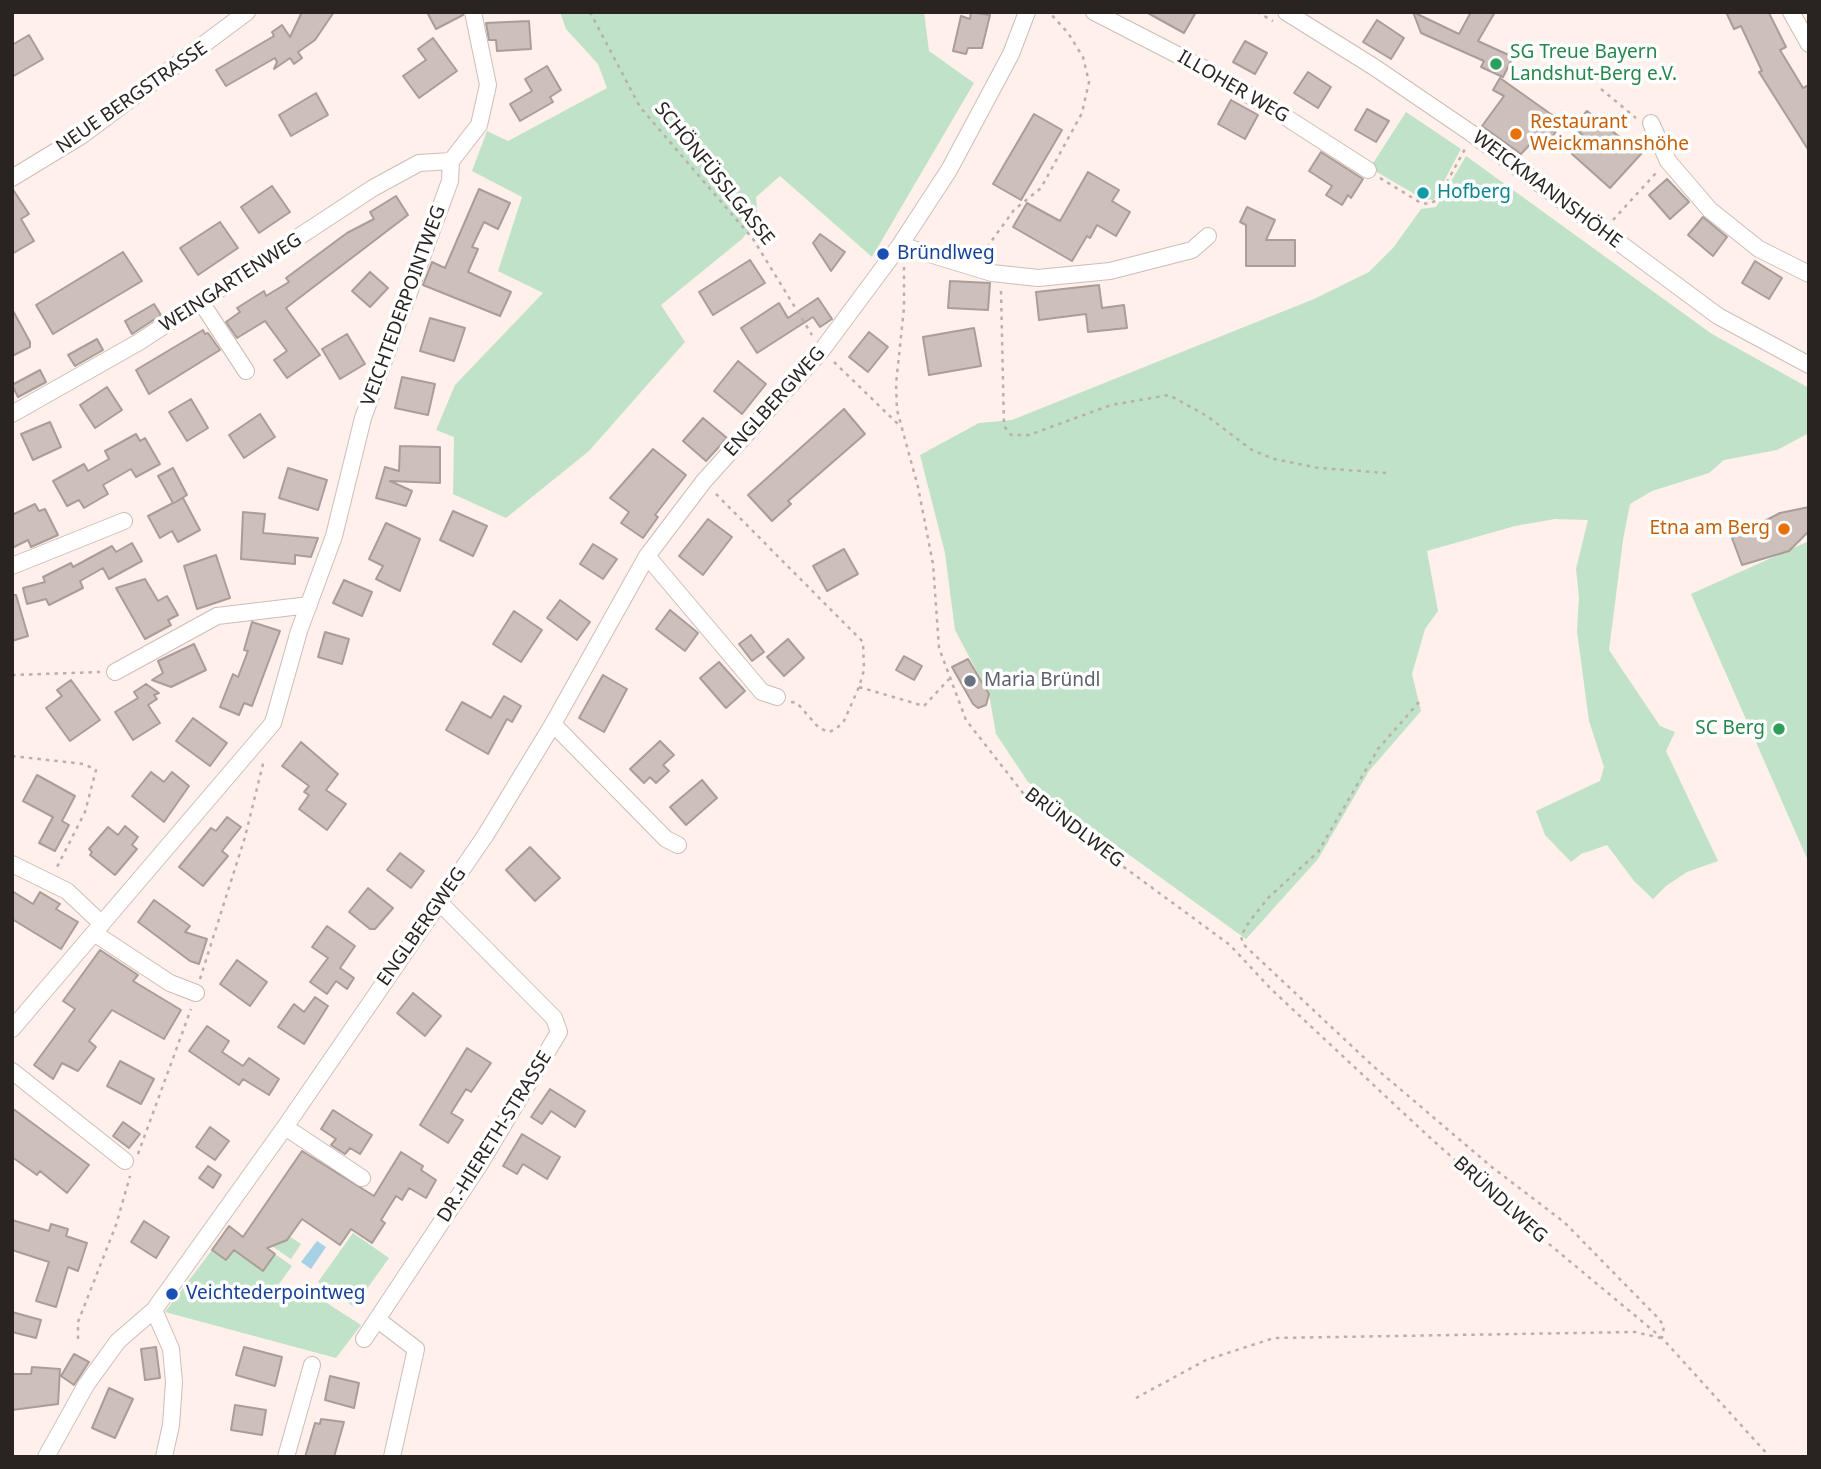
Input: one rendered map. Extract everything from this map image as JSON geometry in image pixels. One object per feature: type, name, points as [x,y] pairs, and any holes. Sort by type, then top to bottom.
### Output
[{"type":"street","name":"NEUE BERGSTRASSE","points":[[12,178],[81,136],[247,12]]},
{"type":"street","name":"VEICHTEDERPOINTWEG","points":[[12,1029],[273,723],[309,605],[334,536],[363,418],[450,181],[451,161],[479,125],[488,85],[473,12]]},
{"type":"street","points":[[1027,12],[1011,54],[948,170],[900,245],[973,269],[1038,278],[1089,276],[1192,250],[1208,236]]},
{"type":"street","name":"ILLOHER WEG","points":[[1094,12],[1201,67],[1368,170]]},
{"type":"street","name":"WEICKMANNSHÖHE","points":[[1286,12],[1374,66],[1471,133],[1718,316],[1809,365]]},
{"type":"street","points":[[1791,12],[1809,44]]},
{"type":"street","points":[[1651,123],[1668,161],[1710,210],[1759,249],[1809,274]]},
{"type":"street","name":"WEINGARTENWEG","points":[[12,414],[127,349],[373,188],[419,163],[451,161]]},
{"type":"street","name":"ENGLBERGWEG","points":[[46,1457],[86,1385],[118,1341],[154,1310],[485,836],[554,723],[647,556],[704,481],[822,350],[900,245]]},
{"type":"street","points":[[201,302],[246,371]]},
{"type":"street","points":[[12,566],[124,521]]},
{"type":"street","points":[[647,556],[762,692],[777,697]]},
{"type":"street","points":[[116,672],[217,616],[309,605]]},
{"type":"street","points":[[554,723],[666,839],[678,845]]},
{"type":"street","points":[[12,864],[50,880],[67,891],[98,928],[170,983],[196,993]]},
{"type":"street","name":"DR.-HIERETH-STRASSE","points":[[364,1339],[480,1164],[559,1032],[554,1018],[439,902]]},
{"type":"street","points":[[12,1071],[131,1162]]},
{"type":"street","points":[[285,1126],[362,1178]]},
{"type":"street","points":[[154,1310],[171,1349],[174,1382],[171,1425],[164,1457]]},
{"type":"street","points":[[378,1320],[416,1349],[392,1457]]},
{"type":"street","points":[[286,1457],[312,1366]]},
{"type":"path","name":"SCHÖNFÜSSLGASSE","points":[[590,12],[640,107],[753,239],[822,350],[901,428]]},
{"type":"path","points":[[973,269],[994,235],[1014,210],[1041,188],[1082,113],[1088,82],[1083,57],[1068,33],[1049,12]]},
{"type":"path","points":[[1601,89],[1639,120],[1651,123]]},
{"type":"path","points":[[1368,170],[1421,203],[1429,204],[1437,200],[1444,189],[1471,133]]},
{"type":"path","points":[[1602,232],[1668,161]]},
{"type":"path","name":"BRÜNDLWEG","points":[[900,245],[905,284],[895,384],[901,428],[918,487],[933,564],[939,648],[966,720],[1023,793],[1230,946],[1271,989],[1437,1144],[1549,1244],[1662,1338]]},
{"type":"path","points":[[999,274],[1004,426],[1011,435],[1029,435],[1111,405],[1169,395],[1207,416],[1252,450],[1273,459],[1319,468],[1386,473]]},
{"type":"path","points":[[704,481],[863,642],[864,670],[859,687],[844,720],[829,732],[819,728],[797,703],[777,697]]},
{"type":"path","points":[[12,676],[116,672]]},
{"type":"path","points":[[859,687],[924,706],[949,679]]},
{"type":"path","points":[[1419,702],[1378,749],[1318,852],[1268,898],[1248,922],[1241,936],[1243,944],[1373,1066],[1493,1168],[1564,1222],[1658,1318],[1664,1326],[1662,1338]]},
{"type":"path","points":[[78,1339],[78,1322],[116,1224],[131,1162],[196,993],[245,836],[273,723]]},
{"type":"path","points":[[12,756],[83,764],[96,771],[85,812],[50,880]]},
{"type":"path","points":[[1136,1398],[1206,1360],[1273,1338],[1635,1332],[1662,1338],[1770,1457]]},
{"type":"green space","points":[[560,12],[924,12],[929,51],[974,83],[872,257],[780,176],[756,197],[758,219],[742,239],[661,305],[685,342],[589,451],[506,518],[453,494],[454,437],[436,430],[455,385],[543,293],[498,271],[522,197],[472,171],[487,131],[508,141],[607,88],[598,64],[566,29]]},
{"type":"green space","points":[[1406,112],[1461,149],[1434,200],[1423,199],[1370,168]]},
{"type":"green space","points":[[1466,156],[1712,334],[1809,388],[1809,433],[1777,450],[1724,460],[1709,473],[1652,491],[1630,504],[1623,540],[1609,650],[1660,726],[1675,732],[1666,751],[1718,861],[1687,872],[1653,899],[1634,881],[1607,845],[1581,854],[1571,862],[1545,835],[1536,811],[1600,781],[1604,767],[1589,721],[1577,631],[1579,597],[1576,569],[1588,520],[1555,519],[1515,526],[1427,551],[1438,611],[1425,629],[1412,674],[1421,711],[1369,771],[1318,859],[1246,939],[1028,782],[996,734],[989,694],[955,630],[945,553],[920,455],[979,423],[1012,420],[1314,299],[1369,272],[1393,248],[1421,209],[1436,207]]},
{"type":"green space","name":"SC Berg","points":[[1809,541],[1809,863],[1691,594]]},
{"type":"green space","points":[[353,1233],[389,1258],[354,1307],[318,1282]]},
{"type":"green space","points":[[289,1236],[301,1244],[291,1259],[267,1243]]},
{"type":"green space","points":[[212,1250],[226,1260],[234,1250],[263,1271],[275,1254],[292,1266],[279,1284],[300,1299],[308,1291],[361,1325],[336,1358],[165,1312]]},
{"type":"water","points":[[317,1241],[326,1247],[311,1269],[301,1262]]},
{"type":"building","points":[[302,12],[334,12],[315,40],[298,52],[302,58],[294,64],[290,58],[274,69],[277,62],[275,58],[226,86],[216,70],[274,36],[272,32],[282,25],[290,37]]},
{"type":"building","points":[[427,12],[463,12],[463,15],[436,29]]},
{"type":"building","points":[[971,12],[990,15],[982,48],[968,48],[966,54],[953,51],[961,16],[970,19]]},
{"type":"building","points":[[1146,12],[1196,12],[1184,33]]},
{"type":"building","points":[[1413,12],[1459,34],[1471,12],[1495,12],[1478,41],[1513,57],[1503,77],[1481,67],[1484,61],[1421,33]]},
{"type":"building","points":[[1726,12],[1772,12],[1769,13],[1786,47],[1780,50],[1803,88],[1809,85],[1809,151],[1759,72],[1762,71],[1741,26],[1734,29]]},
{"type":"building","points":[[1377,20],[1404,38],[1391,59],[1363,42]]},
{"type":"building","points":[[529,21],[531,49],[497,51],[496,40],[489,40],[486,23]]},
{"type":"building","points":[[29,35],[43,59],[12,77],[12,45]]},
{"type":"building","points":[[433,38],[457,71],[419,98],[403,76],[426,60],[418,49]]},
{"type":"building","points":[[1245,41],[1267,53],[1255,74],[1233,62]]},
{"type":"building","points":[[547,66],[561,90],[550,97],[553,102],[520,121],[510,104],[532,91],[525,79]]},
{"type":"building","points":[[1308,72],[1331,87],[1318,108],[1294,93]]},
{"type":"building","points":[[1500,78],[1562,122],[1545,148],[1535,139],[1521,154],[1482,126],[1504,96],[1493,90]]},
{"type":"building","points":[[316,93],[328,115],[291,136],[279,115]]},
{"type":"building","points":[[1231,100],[1258,115],[1245,139],[1218,124]]},
{"type":"building","points":[[1367,109],[1389,121],[1376,142],[1355,130]]},
{"type":"building","points":[[1587,111],[1641,154],[1610,188],[1572,154],[1586,138],[1573,127]]},
{"type":"building","points":[[1034,114],[1062,130],[1021,200],[993,184]]},
{"type":"building","points":[[1321,152],[1363,179],[1351,198],[1348,195],[1342,205],[1326,195],[1332,186],[1309,171]]},
{"type":"building","points":[[1088,172],[1119,190],[1112,201],[1130,212],[1116,236],[1097,225],[1072,261],[1013,227],[1027,203],[1060,221]]},
{"type":"building","points":[[1667,179],[1689,202],[1670,219],[1649,195]]},
{"type":"building","points":[[272,186],[290,212],[259,233],[241,207]]},
{"type":"building","points":[[12,188],[29,214],[21,219],[34,241],[12,254]]},
{"type":"building","points":[[479,189],[510,203],[498,229],[484,222],[472,247],[478,249],[468,272],[511,292],[500,316],[423,285],[432,262],[445,268]]},
{"type":"building","points":[[396,196],[408,215],[286,308],[320,355],[287,378],[274,360],[287,351],[265,321],[237,338],[226,322],[240,312],[237,308],[264,291],[266,296],[289,282],[286,278],[347,233],[374,219],[370,212]]},
{"type":"building","points":[[1247,207],[1275,220],[1266,240],[1295,240],[1295,266],[1246,266],[1246,225],[1240,222]]},
{"type":"building","points":[[1703,217],[1727,237],[1713,256],[1688,235]]},
{"type":"building","points":[[220,222],[238,248],[198,275],[180,248]]},
{"type":"building","points":[[820,234],[845,252],[831,271],[813,243]]},
{"type":"building","points":[[123,252],[142,281],[53,334],[36,305]]},
{"type":"building","points":[[750,260],[765,283],[713,315],[699,292]]},
{"type":"building","points":[[1755,261],[1782,278],[1769,299],[1742,283]]},
{"type":"building","points":[[370,272],[388,288],[370,307],[352,291]]},
{"type":"building","points":[[950,281],[990,283],[988,310],[948,308]]},
{"type":"building","points":[[1099,285],[1102,308],[1124,305],[1127,328],[1088,332],[1086,314],[1039,320],[1036,292]]},
{"type":"building","points":[[818,298],[832,319],[820,327],[813,317],[757,353],[741,328],[779,303],[788,318]]},
{"type":"building","points":[[154,304],[161,315],[132,334],[125,321]]},
{"type":"building","points":[[12,309],[30,342],[30,347],[12,356]]},
{"type":"building","points":[[430,318],[465,328],[454,361],[420,351]]},
{"type":"building","points":[[974,328],[981,366],[929,375],[923,337]]},
{"type":"building","points":[[203,330],[220,350],[149,394],[136,370]]},
{"type":"building","points":[[869,332],[888,347],[868,372],[849,357]]},
{"type":"building","points":[[347,334],[365,364],[340,379],[322,349]]},
{"type":"building","points":[[97,339],[103,350],[75,366],[68,355]]},
{"type":"building","points":[[738,361],[766,384],[742,414],[714,391]]},
{"type":"building","points":[[40,370],[46,382],[18,397],[12,385]]},
{"type":"building","points":[[402,377],[435,384],[428,415],[395,408]]},
{"type":"building","points":[[107,387],[122,410],[95,428],[80,405]]},
{"type":"building","points":[[191,399],[208,428],[187,441],[169,412]]},
{"type":"building","points":[[844,409],[865,434],[788,501],[791,504],[772,521],[748,495]]},
{"type":"building","points":[[260,414],[275,437],[244,458],[229,435]]},
{"type":"building","points":[[703,418],[727,438],[706,461],[683,441]]},
{"type":"building","points":[[50,422],[61,447],[33,460],[21,434]]},
{"type":"building","points":[[136,434],[140,441],[145,438],[160,464],[136,477],[131,469],[103,485],[108,494],[84,508],[79,500],[67,506],[53,481],[84,464],[88,471],[109,459],[105,451]]},
{"type":"building","points":[[400,446],[440,447],[440,483],[390,481],[412,491],[406,506],[376,498],[385,467],[399,471]]},
{"type":"building","points":[[653,449],[686,475],[655,515],[658,517],[643,538],[621,523],[629,512],[610,498]]},
{"type":"building","points":[[173,468],[187,495],[174,503],[183,498],[200,530],[178,542],[172,531],[160,538],[148,516],[173,503],[158,476]]},
{"type":"building","points":[[288,468],[327,480],[318,510],[279,498]]},
{"type":"building","points":[[35,504],[39,511],[45,509],[58,535],[31,547],[28,540],[12,548],[12,515]]},
{"type":"building","points":[[1809,507],[1809,531],[1789,551],[1742,565],[1732,538],[1780,513]]},
{"type":"building","points":[[453,511],[487,526],[473,556],[440,540]]},
{"type":"building","points":[[243,512],[265,514],[263,533],[318,538],[311,557],[295,555],[295,564],[241,559]]},
{"type":"building","points":[[708,519],[732,537],[703,575],[679,556]]},
{"type":"building","points":[[386,523],[420,539],[400,591],[376,579],[383,566],[369,559]]},
{"type":"building","points":[[132,543],[142,561],[109,579],[103,568],[80,581],[83,588],[49,605],[46,599],[27,604],[23,588],[45,582],[43,577],[71,563],[73,567],[112,546],[116,552]]},
{"type":"building","points":[[593,544],[617,559],[603,579],[580,564]]},
{"type":"building","points":[[844,549],[858,574],[827,591],[813,566]]},
{"type":"building","points":[[216,555],[230,598],[197,609],[184,566]]},
{"type":"building","points":[[145,579],[158,601],[167,596],[178,615],[168,620],[171,625],[145,639],[116,588]]},
{"type":"building","points":[[344,580],[372,592],[362,616],[333,603]]},
{"type":"building","points":[[12,595],[16,595],[28,636],[12,641]]},
{"type":"building","points":[[560,600],[590,622],[577,640],[547,618]]},
{"type":"building","points":[[670,610],[698,633],[685,651],[656,629]]},
{"type":"building","points":[[514,611],[542,630],[521,662],[493,644]]},
{"type":"building","points":[[252,622],[280,631],[252,706],[244,703],[239,715],[220,707],[233,674],[238,677],[248,651],[244,650]]},
{"type":"building","points":[[325,632],[349,639],[342,664],[318,657]]},
{"type":"building","points":[[751,635],[764,652],[752,661],[739,644]]},
{"type":"building","points":[[788,639],[804,658],[784,676],[767,657]]},
{"type":"building","points":[[194,644],[206,670],[171,687],[152,680],[163,673],[158,661]]},
{"type":"building","points":[[904,656],[922,666],[914,680],[896,670]]},
{"type":"building","name":"Maria Bründl","points":[[968,659],[989,694],[986,705],[978,708],[952,667]]},
{"type":"building","points":[[719,662],[745,691],[726,708],[700,678]]},
{"type":"building","points":[[603,675],[627,689],[604,732],[579,718]]},
{"type":"building","points":[[71,680],[100,720],[70,741],[46,708],[62,696],[57,690]]},
{"type":"building","points":[[146,684],[159,693],[154,695],[157,699],[148,705],[160,723],[133,740],[115,712],[138,698],[134,692]]},
{"type":"building","points":[[504,696],[521,706],[512,722],[507,719],[488,754],[446,730],[462,702],[491,718]]},
{"type":"building","points":[[193,718],[227,743],[210,766],[176,741]]},
{"type":"building","points":[[660,741],[674,755],[663,765],[669,771],[656,783],[650,777],[644,783],[630,769]]},
{"type":"building","points":[[301,742],[338,774],[326,790],[346,804],[327,830],[299,809],[309,795],[304,792],[309,786],[282,766]]},
{"type":"building","points":[[151,772],[164,782],[172,772],[189,786],[164,822],[132,796]]},
{"type":"building","points":[[37,775],[75,796],[62,821],[69,825],[55,851],[39,843],[53,817],[23,801]]},
{"type":"building","points":[[702,780],[717,798],[686,825],[670,807]]},
{"type":"building","points":[[227,817],[241,827],[222,851],[228,856],[203,886],[179,867],[211,828],[216,831]]},
{"type":"building","points":[[125,826],[138,837],[132,845],[137,849],[115,875],[90,855],[92,852],[89,849],[108,827],[118,835]]},
{"type":"building","points":[[530,847],[560,878],[535,901],[506,870]]},
{"type":"building","points":[[400,853],[424,871],[411,888],[387,870]]},
{"type":"building","points":[[368,888],[393,908],[375,929],[370,929],[349,912]]},
{"type":"building","points":[[12,891],[33,904],[40,892],[60,904],[56,909],[78,922],[61,949],[12,919]]},
{"type":"building","points":[[154,900],[190,926],[185,932],[207,939],[199,964],[190,961],[138,922]]},
{"type":"building","points":[[327,926],[355,946],[340,968],[354,978],[347,989],[336,981],[327,994],[310,982],[328,958],[312,947]]},
{"type":"building","points":[[100,950],[138,975],[133,981],[181,1010],[164,1039],[112,1010],[89,1041],[96,1047],[78,1071],[62,1063],[53,1079],[34,1065],[75,1009],[63,1001]]},
{"type":"building","points":[[237,960],[267,982],[250,1006],[220,984]]},
{"type":"building","points":[[413,993],[441,1016],[425,1036],[397,1013]]},
{"type":"building","points":[[315,997],[328,1006],[304,1044],[278,1027],[294,1004],[304,1012]]},
{"type":"building","points":[[207,1026],[229,1041],[222,1052],[243,1066],[249,1058],[279,1079],[269,1095],[243,1079],[239,1085],[189,1051]]},
{"type":"building","points":[[467,1048],[491,1063],[471,1092],[466,1089],[451,1113],[463,1120],[448,1143],[420,1125]]},
{"type":"building","points":[[120,1061],[154,1079],[141,1104],[107,1086]]},
{"type":"building","points":[[550,1089],[585,1111],[575,1127],[551,1111],[542,1124],[531,1117]]},
{"type":"building","points":[[12,1108],[89,1165],[67,1193],[40,1171],[37,1175],[12,1157]]},
{"type":"building","points":[[333,1110],[372,1135],[360,1154],[350,1148],[345,1154],[331,1145],[336,1139],[321,1129]]},
{"type":"building","points":[[123,1122],[140,1134],[129,1148],[113,1136]]},
{"type":"building","points":[[210,1127],[229,1141],[215,1160],[196,1147]]},
{"type":"building","points":[[522,1134],[560,1157],[547,1179],[523,1164],[517,1174],[503,1166]]},
{"type":"building","points":[[302,1151],[374,1196],[401,1152],[423,1166],[421,1170],[436,1180],[426,1198],[409,1188],[402,1200],[396,1196],[381,1220],[385,1223],[372,1243],[351,1229],[340,1245],[302,1219],[287,1240],[267,1248],[275,1254],[263,1271],[234,1250],[226,1260],[212,1250],[229,1226],[243,1237]]},
{"type":"building","points":[[208,1166],[221,1175],[213,1188],[199,1178]]},
{"type":"building","points":[[12,1220],[49,1231],[51,1224],[68,1229],[66,1236],[87,1243],[78,1271],[68,1267],[56,1307],[36,1301],[49,1262],[12,1250]]},
{"type":"building","points":[[144,1221],[169,1237],[156,1258],[131,1242]]},
{"type":"building","points":[[12,1312],[41,1320],[36,1338],[12,1332]]},
{"type":"building","points":[[156,1347],[160,1378],[145,1380],[141,1349]]},
{"type":"building","points":[[244,1347],[282,1357],[275,1386],[236,1375]]},
{"type":"building","points":[[74,1354],[89,1362],[74,1385],[61,1376]]},
{"type":"building","points":[[32,1367],[60,1369],[58,1404],[12,1410],[12,1374],[31,1374]]},
{"type":"building","points":[[330,1376],[359,1383],[354,1408],[325,1400]]},
{"type":"building","points":[[109,1388],[133,1399],[115,1438],[92,1428]]},
{"type":"building","points":[[235,1405],[266,1410],[262,1435],[231,1430]]},
{"type":"building","points":[[321,1419],[344,1422],[334,1457],[305,1457],[315,1423],[320,1424]]},
{"type":"place","name":"SG Treue Bayern Landshut-Berg e.V.","points":[[1496,64]]},
{"type":"place","name":"Restaurant Weickmannshöhe","points":[[1516,134]]},
{"type":"place","name":"Hofberg","points":[[1423,193]]},
{"type":"place","name":"Bründlweg","points":[[883,254]]},
{"type":"place","name":"Etna am Berg","points":[[1784,529]]},
{"type":"place","name":"Maria Bründl","points":[[970,681]]},
{"type":"place","name":"SC Berg","points":[[1779,729]]},
{"type":"place","name":"Veichtederpointweg","points":[[172,1294]]}]
